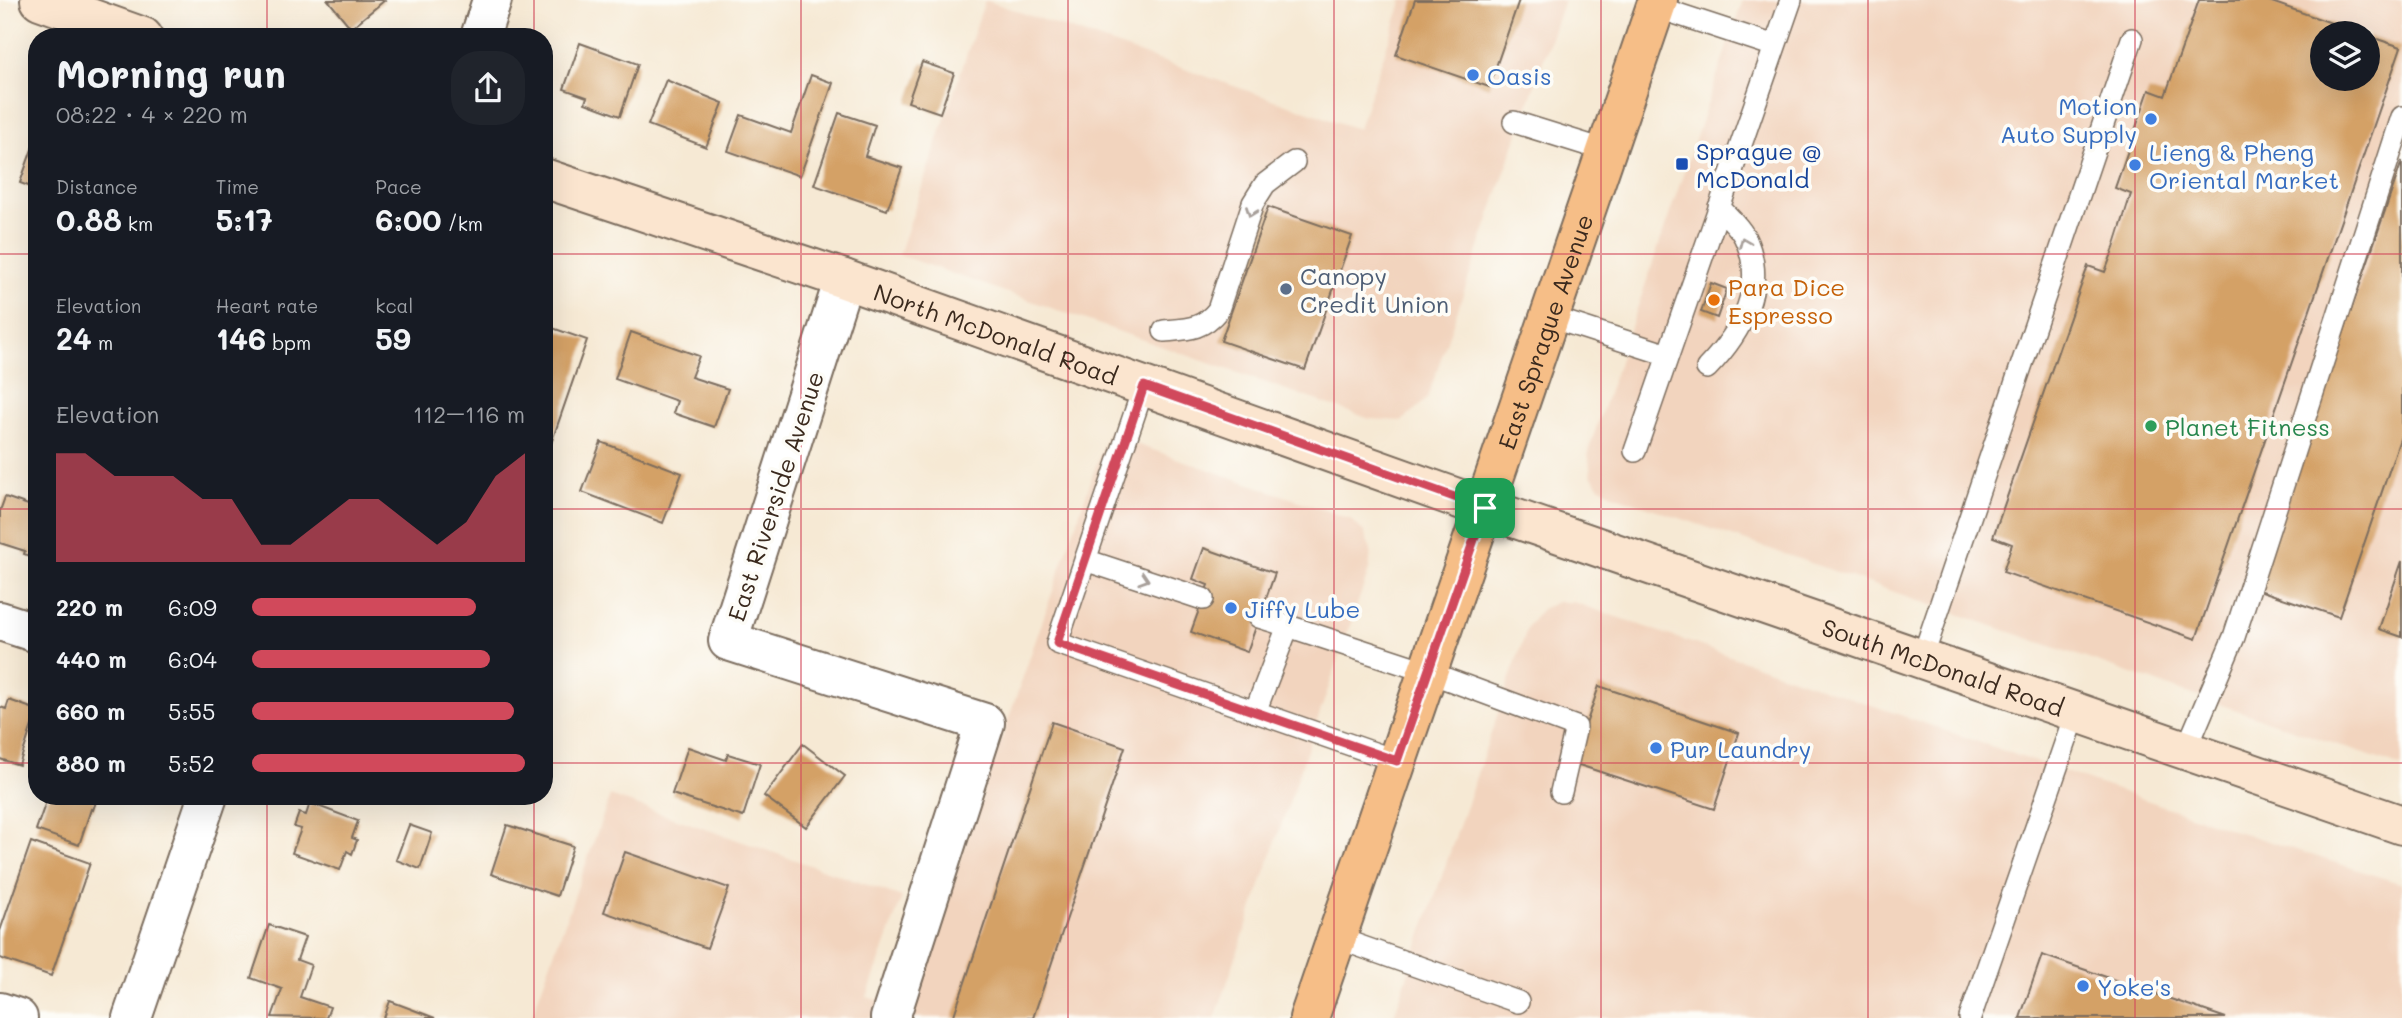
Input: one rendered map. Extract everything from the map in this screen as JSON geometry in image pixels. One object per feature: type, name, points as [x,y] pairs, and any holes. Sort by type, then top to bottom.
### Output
[{"type":"main road","name":"East Sprague Avenue","points":[[1309,1018],[1657,3]]},
{"type":"street","points":[[40,0],[118,28]]},
{"type":"street","points":[[483,28],[492,0]]},
{"type":"street","name":"North McDonald Road","points":[[553,181],[844,279],[1485,508]]},
{"type":"street","name":"East Riverside Avenue","points":[[844,279],[728,641],[985,723],[890,1018]]},
{"type":"street","name":"South McDonald Road","points":[[1485,508],[2402,825]]},
{"type":"street","points":[[0,621],[28,630]]},
{"type":"street","points":[[132,1018],[205,805]]},
{"type":"street","points":[[0,1012],[18,1018]]},
{"type":"lane","points":[[1635,451],[1791,0]]},
{"type":"lane","points":[[1657,3],[1775,46]]},
{"type":"lane","points":[[1922,659],[2132,39]]},
{"type":"lane","points":[[2186,750],[2234,637],[2402,117]]},
{"type":"lane","points":[[1514,122],[1607,151]]},
{"type":"lane","points":[[1164,331],[1197,328],[1218,310],[1253,203],[1265,184],[1294,162]]},
{"type":"lane","points":[[1707,368],[1726,348],[1743,320],[1753,290],[1754,271],[1744,237],[1719,207]]},
{"type":"lane","points":[[1549,317],[1668,355]]},
{"type":"lane","points":[[1144,386],[1057,643],[1397,761]]},
{"type":"lane","points":[[1085,560],[1203,599]]},
{"type":"lane","points":[[1259,617],[1428,672],[1576,727],[1561,792]]},
{"type":"lane","points":[[1255,712],[1288,626]]},
{"type":"lane","points":[[1970,1018],[2076,712]]},
{"type":"lane","points":[[1336,938],[1518,1002]]},
{"type":"shaded area","points":[[985,0],[1358,129],[1403,0],[1564,0],[1427,399],[1402,421],[1370,419],[899,255]]},
{"type":"shaded area","points":[[1743,0],[2402,0],[2402,767],[1613,495],[1599,486],[1591,475],[1588,452]]},
{"type":"shaded area","points":[[1107,434],[1350,519],[1364,532],[1371,550],[1369,570],[1215,1018],[531,1018],[610,796],[902,897],[867,997],[908,1010]]},
{"type":"shaded area","points":[[1557,602],[1573,602],[2227,828],[2402,884],[2402,1018],[1393,1018],[1528,626],[1542,609]]},
{"type":"building","points":[[328,0],[385,0],[351,28]]},
{"type":"building","points":[[1415,0],[1519,0],[1489,87],[1396,55]]},
{"type":"building","points":[[2199,0],[2266,0],[2326,21],[2310,21],[2310,91],[2380,91],[2380,40],[2401,47],[2196,639],[2003,572],[2012,544],[1993,537],[2088,266],[2105,272],[2114,248],[2131,194],[2115,188],[2149,90],[2165,96]]},
{"type":"building","points":[[580,43],[638,64],[620,116],[585,103],[587,97],[564,89]]},
{"type":"building","points":[[922,62],[954,73],[940,113],[908,102]]},
{"type":"building","points":[[811,75],[833,83],[800,176],[728,151],[741,115],[791,133]]},
{"type":"building","points":[[666,80],[723,103],[706,147],[648,125]]},
{"type":"building","points":[[839,113],[875,125],[865,156],[902,168],[887,210],[814,185]]},
{"type":"building","points":[[28,160],[28,186],[20,183]]},
{"type":"building","points":[[2402,161],[2402,433],[2339,617],[2256,589]]},
{"type":"building","name":"Canopy Credit Union","points":[[1268,207],[1352,236],[1305,370],[1221,341]]},
{"type":"building","name":"Para Dice Espresso","points":[[1711,283],[1727,289],[1717,318],[1701,312]]},
{"type":"building","points":[[553,328],[587,340],[553,438]]},
{"type":"building","points":[[631,332],[699,356],[691,377],[728,389],[714,427],[673,413],[677,401],[615,379]]},
{"type":"building","points":[[601,442],[682,473],[663,523],[582,492]]},
{"type":"building","points":[[5,497],[28,505],[28,556],[24,554],[25,551],[0,543],[0,511]]},
{"type":"building","name":"Jiffy Lube","points":[[1204,548],[1275,573],[1247,652],[1191,632],[1208,585],[1193,579]]},
{"type":"building","points":[[2402,561],[2402,637],[2379,629]]},
{"type":"building","name":"Pur Laundry","points":[[1599,686],[1739,733],[1714,809],[1573,763]]},
{"type":"building","points":[[9,700],[28,707],[28,738],[19,765],[0,759],[0,707],[6,709]]},
{"type":"building","points":[[1052,722],[1125,747],[1033,1018],[953,1018]]},
{"type":"building","points":[[803,744],[845,776],[806,827],[764,796]]},
{"type":"building","points":[[688,747],[726,760],[728,754],[760,764],[743,817],[672,794]]},
{"type":"building","points":[[45,805],[95,805],[79,845],[36,830]]},
{"type":"building","points":[[309,805],[315,805],[358,821],[352,838],[357,840],[352,854],[347,851],[340,870],[292,853],[301,829],[294,827],[299,813],[306,815]]},
{"type":"building","points":[[409,825],[432,833],[420,869],[396,860]]},
{"type":"building","points":[[507,825],[573,846],[557,896],[491,874]]},
{"type":"building","points":[[31,842],[90,863],[51,976],[0,958],[0,931]]},
{"type":"building","points":[[625,852],[729,888],[707,948],[604,912]]},
{"type":"building","points":[[269,925],[305,937],[297,960],[311,965],[300,997],[330,1007],[326,1018],[272,1017],[282,989],[251,978]]},
{"type":"building","name":"Yoke's","points":[[2042,955],[2226,1018],[2020,1018]]},
{"type":"building","points":[[390,1001],[435,1018],[384,1018]]},
{"type":"place","name":"Oasis","points":[[1473,75]]},
{"type":"place","name":"Motion Auto Supply","points":[[2151,119]]},
{"type":"place","name":"Sprague @ McDonald","points":[[1682,164]]},
{"type":"place","name":"Lieng & Pheng Oriental Market","points":[[2135,165]]},
{"type":"place","name":"Canopy Credit Union","points":[[1286,289]]},
{"type":"place","name":"Para Dice Espresso","points":[[1714,300]]},
{"type":"place","name":"Planet Fitness","points":[[2151,426]]},
{"type":"place","name":"Jiffy Lube","points":[[1231,608]]},
{"type":"place","name":"Pur Laundry","points":[[1656,748]]},
{"type":"place","name":"Yoke's","points":[[2083,986]]},
{"type":"route","points":[[1144,386],[1485,508],[1397,761],[1057,643],[1144,386]]}]
